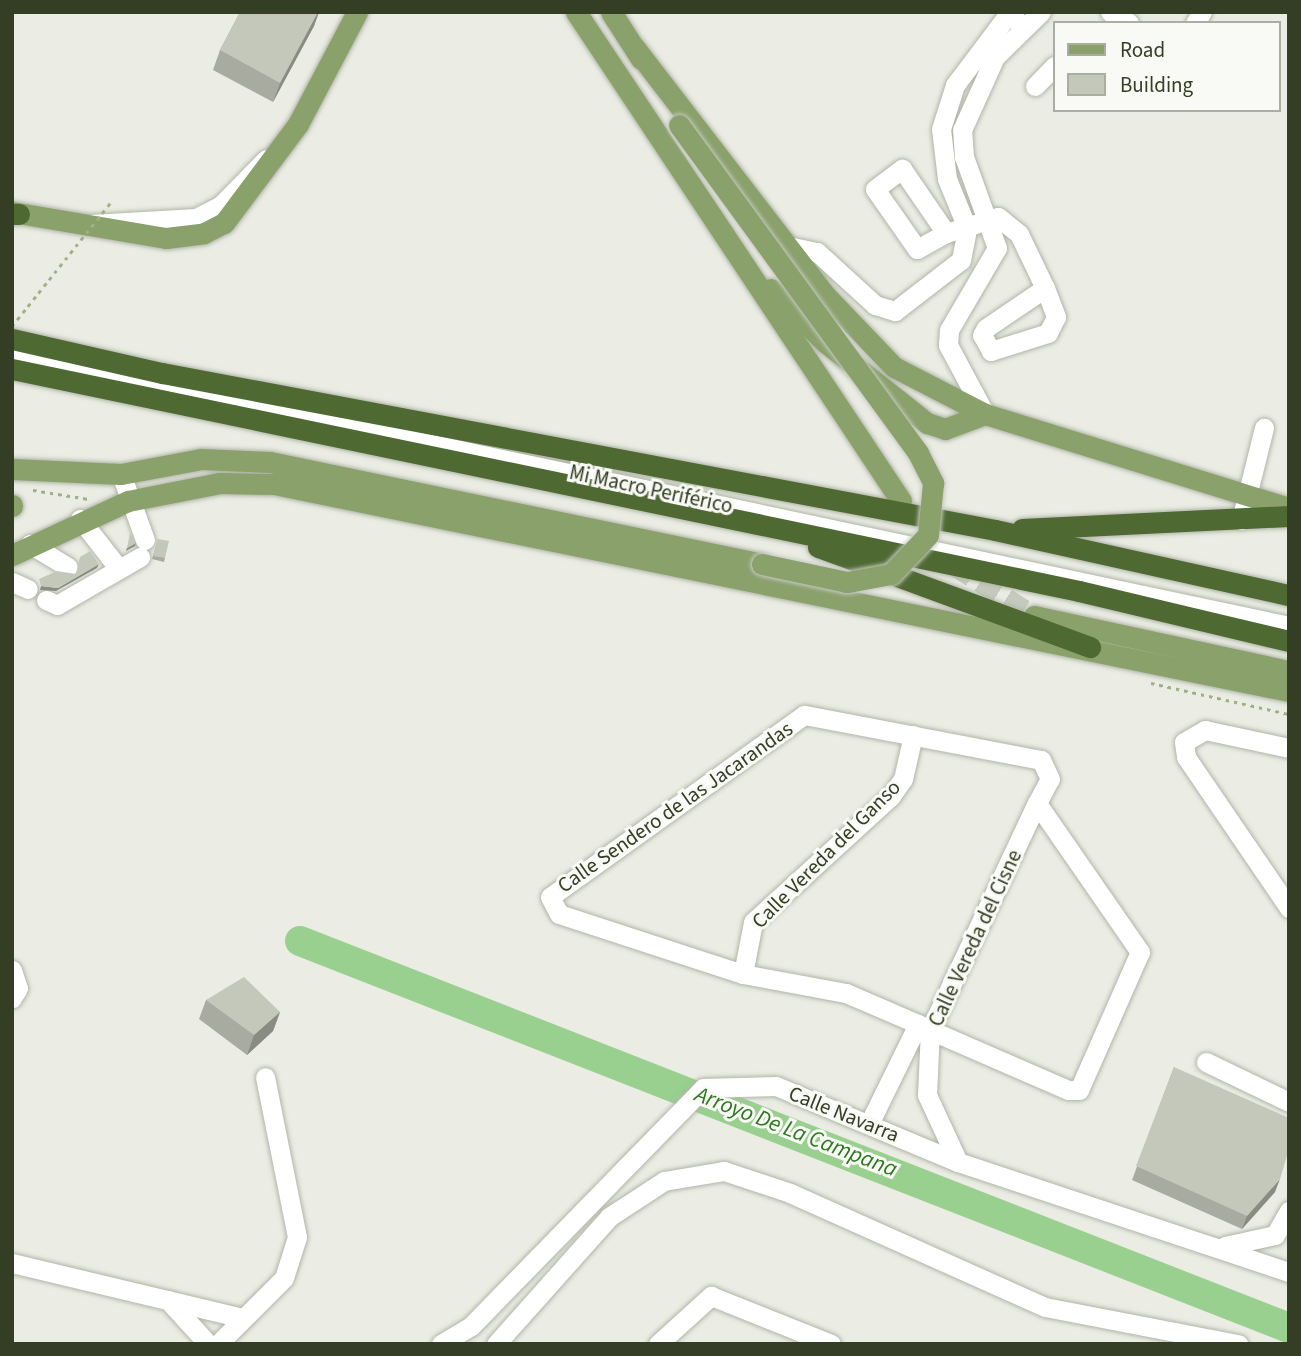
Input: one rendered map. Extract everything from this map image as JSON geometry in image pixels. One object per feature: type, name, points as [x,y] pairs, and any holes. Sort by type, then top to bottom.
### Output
[{"type":"highway","points":[[12,339],[162,373],[995,530],[1289,595]]},
{"type":"highway","points":[[12,369],[747,521],[1289,641]]},
{"type":"highway","points":[[995,530],[1289,516]]},
{"type":"highway","points":[[747,521],[1090,647]]},
{"type":"main road","points":[[15,213],[166,238],[204,233],[241,208],[282,148],[356,12]]},
{"type":"main road","points":[[576,12],[901,501]]},
{"type":"main road","points":[[12,469],[121,474],[201,459],[270,462],[847,582],[891,574],[928,535],[933,483],[918,453],[679,125],[611,12]]},
{"type":"main road","points":[[634,47],[788,246],[877,353],[931,390],[985,414],[1133,464],[1289,508]]},
{"type":"main road","points":[[740,258],[825,342],[927,423],[945,429],[985,414]]},
{"type":"main road","points":[[21,549],[80,519],[128,501],[220,483],[274,484],[485,523],[852,606],[1090,647],[1289,691]]},
{"type":"main road","points":[[1034,616],[1289,671]]},
{"type":"street","points":[[788,246],[817,252],[875,305],[903,310],[961,260],[967,228],[947,179],[941,129],[955,85],[1016,19],[1041,12]]},
{"type":"street","points":[[985,414],[955,362],[949,330],[995,262],[989,218],[964,157],[962,130],[995,57],[1016,19]]},
{"type":"street","points":[[1035,86],[1052,68]]},
{"type":"street","points":[[946,233],[967,228],[989,218],[1006,218],[1030,256],[1045,288]]},
{"type":"street","points":[[995,262],[1030,256]]},
{"type":"street","name":"Mi Macro Periférico","points":[[12,348],[1289,613]]},
{"type":"street","name":"Mi Macro Periférico","points":[[12,355],[1289,626]]},
{"type":"street","points":[[1241,520],[1264,428]]},
{"type":"street","points":[[46,600],[57,604],[90,582],[119,569],[143,548],[121,474]]},
{"type":"street","points":[[80,519],[119,569]]},
{"type":"street","points":[[21,549],[68,567]]},
{"type":"street","name":"Calle Sendero de las Jacarandas","points":[[1037,803],[1140,952],[1088,1082],[1068,1090],[846,993],[743,974],[559,914],[550,897],[804,716],[1041,760]]},
{"type":"street","points":[[1289,748],[1205,730],[1184,742],[1186,757],[1289,908]]},
{"type":"street","name":"Calle Vereda del Ganso","points":[[743,974],[752,922],[891,796],[903,779],[913,735]]},
{"type":"street","name":"Calle Vereda del Cisne","points":[[869,1124],[924,1027],[1050,779],[1041,760]]},
{"type":"street","points":[[12,970],[18,988],[12,998]]},
{"type":"street","name":"Calle Vereda del Cisne","points":[[924,1027],[927,1095],[958,1162]]},
{"type":"street","points":[[1206,1062],[1289,1102]]},
{"type":"street","points":[[218,1344],[284,1278],[298,1237],[265,1077]]},
{"type":"street","name":"Calle Navarra","points":[[441,1344],[471,1326],[697,1094],[776,1086],[958,1162],[1216,1245],[1289,1272]]},
{"type":"street","points":[[640,1151],[634,1166],[640,1182],[664,1181],[724,1171],[790,1193],[1045,1307],[1238,1344]]},
{"type":"street","points":[[496,1344],[609,1217],[664,1181]]},
{"type":"street","points":[[1216,1245],[1250,1245],[1275,1235],[1289,1211]]},
{"type":"street","points":[[12,1263],[243,1318]]},
{"type":"street","points":[[659,1344],[711,1296],[831,1344]]},
{"type":"street","points":[[168,1300],[208,1344]]},
{"type":"path","points":[[12,326],[111,202]]},
{"type":"path","points":[[30,489],[128,501]]},
{"type":"path","points":[[1140,681],[1289,714]]},
{"type":"building","points":[[240,12],[318,12],[280,83],[220,50]]},
{"type":"building","points":[[130,533],[136,543],[127,548]]},
{"type":"building","points":[[158,539],[169,541],[165,558],[153,556]]},
{"type":"building","points":[[90,551],[99,564],[58,588],[41,586],[39,579],[57,571],[76,574],[80,557]]},
{"type":"building","points":[[244,977],[280,1012],[254,1035],[206,1000]]},
{"type":"building","points":[[1174,1067],[1289,1118],[1289,1149],[1280,1179],[1247,1216],[1136,1166]]},
{"type":"waterway","name":"Arroyo De La Campana","points":[[300,941],[1289,1328]]},
{"type":"tunnel","points":[[954,565],[1034,616]]}]
